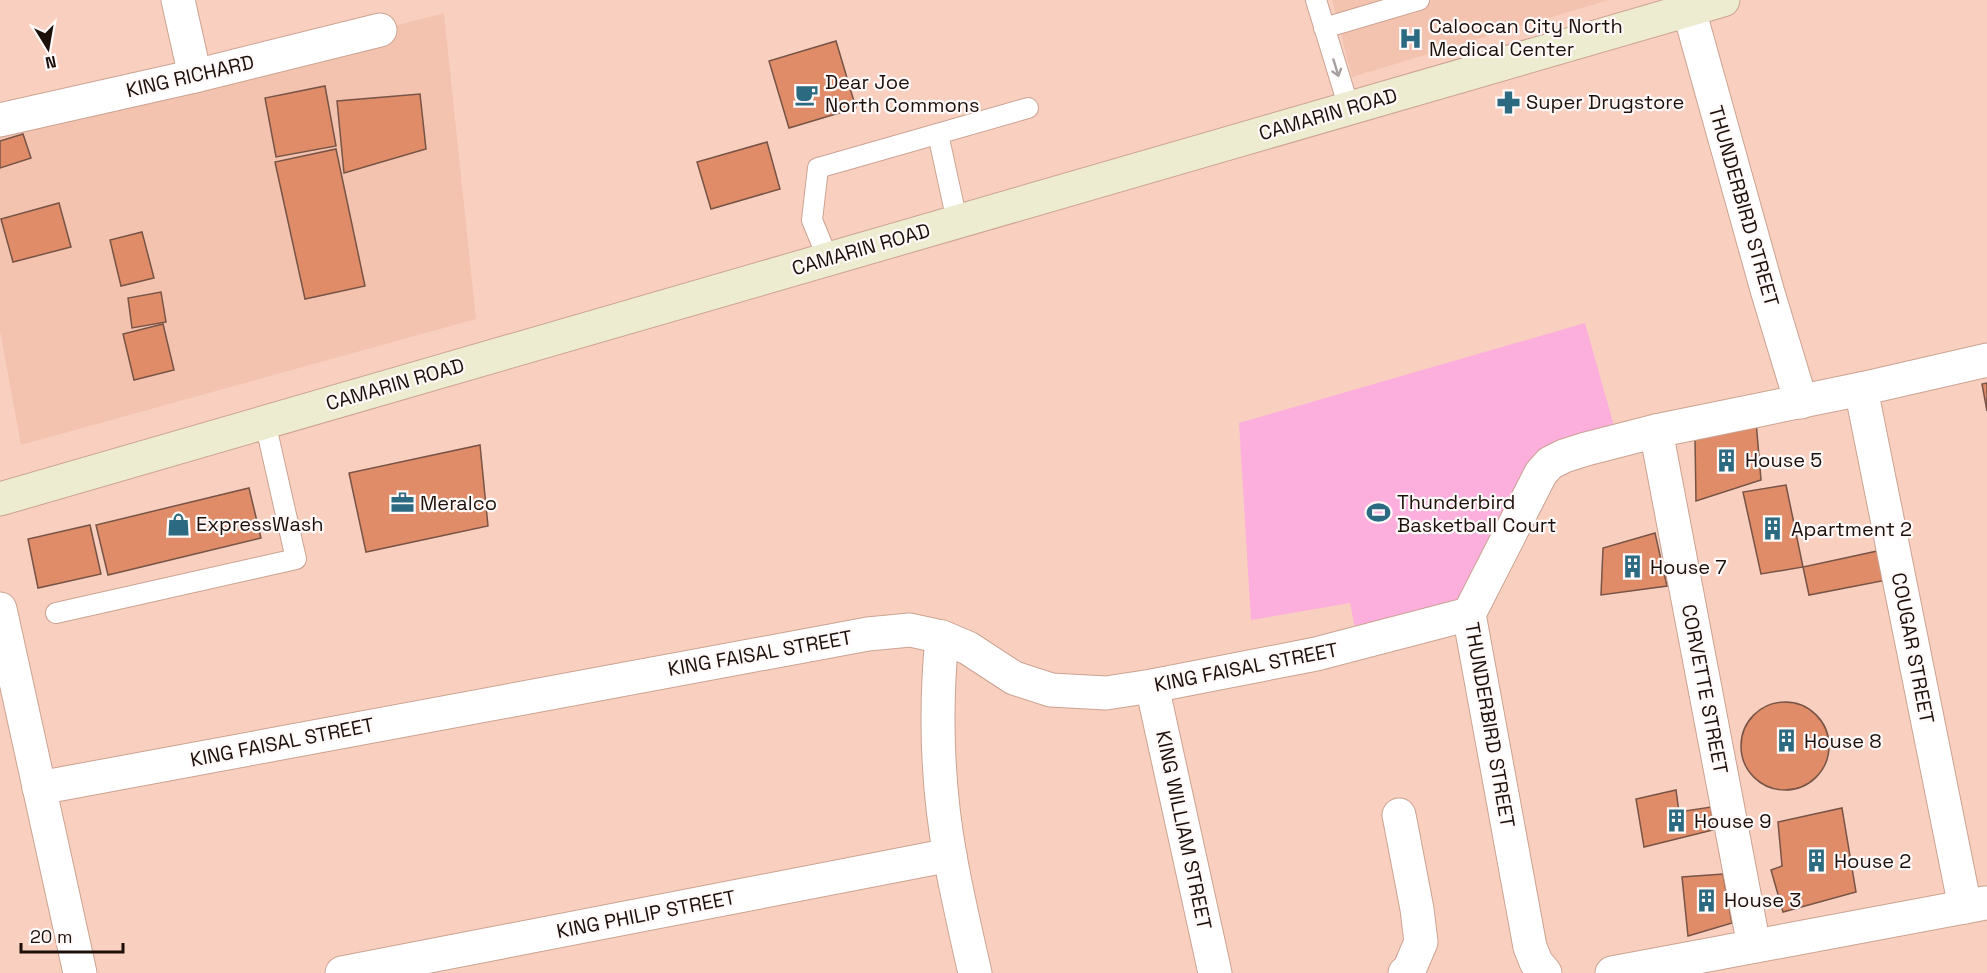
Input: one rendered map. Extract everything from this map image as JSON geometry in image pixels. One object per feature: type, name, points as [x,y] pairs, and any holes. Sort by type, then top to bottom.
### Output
[{"type":"main road","name":"CAMARIN ROAD","points":[[0,499],[1349,108],[1688,5],[1723,0]]},
{"type":"street","points":[[178,0],[195,76]]},
{"type":"street","name":"THUNDERBIRD STREET","points":[[1688,5],[1768,293],[1801,402]]},
{"type":"street","name":"KING RICHARD","points":[[0,120],[195,76],[380,30]]},
{"type":"street","name":"THUNDERBIRD STREET","points":[[1545,973],[1536,962],[1530,947],[1468,614],[1534,484],[1550,463],[1586,449],[1656,431],[1801,402],[1987,360]]},
{"type":"street","name":"COUGAR STREET","points":[[1861,389],[1976,904]]},
{"type":"street","name":"CORVETTE STREET","points":[[1656,431],[1754,946]]},
{"type":"street","points":[[0,609],[80,973]]},
{"type":"street","name":"KING FAISAL STREET","points":[[39,788],[868,634],[910,630],[942,637],[968,648],[1014,678],[1051,690],[1106,693],[1316,654],[1468,614]]},
{"type":"street","points":[[942,637],[938,673],[937,728],[941,785],[950,855],[975,973]]},
{"type":"street","name":"KING WILLIAM STREET","points":[[1152,686],[1215,973]]},
{"type":"street","points":[[1399,815],[1418,909],[1420,942],[1409,970],[1404,973]]},
{"type":"street","name":"KING PHILIP STREET","points":[[342,973],[950,855]]},
{"type":"street","points":[[1612,973],[1976,904]]},
{"type":"lane","points":[[1316,0],[1349,108]]},
{"type":"lane","points":[[1324,28],[1419,0]]},
{"type":"lane","points":[[828,259],[812,220],[818,168],[1028,108]]},
{"type":"lane","points":[[938,134],[957,221]]},
{"type":"lane","points":[[56,613],[296,559],[265,422]]},
{"type":"shaded area","name":"Caloocan City North Medical Center","points":[[1332,0],[1609,0],[1352,77]]},
{"type":"shaded area","points":[[444,13],[476,319],[21,445],[0,331],[0,128]]},
{"type":"shaded area","points":[[1585,323],[1616,433],[1542,453],[1463,606],[1356,633],[1350,603],[1251,620],[1239,423]]},
{"type":"building","points":[[836,41],[856,108],[789,128],[769,61]]},
{"type":"building","points":[[325,86],[336,146],[276,157],[265,98]]},
{"type":"building","points":[[420,94],[426,149],[344,173],[337,101]]},
{"type":"building","points":[[23,134],[31,158],[0,168],[0,141]]},
{"type":"building","points":[[767,142],[780,189],[711,209],[697,162]]},
{"type":"building","points":[[336,149],[365,286],[305,299],[275,162]]},
{"type":"building","points":[[59,203],[71,247],[13,262],[1,219]]},
{"type":"building","points":[[142,232],[154,278],[121,286],[110,240]]},
{"type":"building","points":[[161,292],[166,322],[132,328],[128,298]]},
{"type":"building","points":[[163,324],[174,370],[134,380],[123,334]]},
{"type":"building","points":[[1987,383],[1987,411],[1982,384]]},
{"type":"building","name":"House 5","points":[[1756,421],[1761,480],[1696,501],[1695,439]]},
{"type":"building","points":[[480,445],[488,526],[366,552],[349,473]]},
{"type":"building","name":"Apartment 2","points":[[1786,485],[1803,567],[1761,574],[1743,492]]},
{"type":"building","points":[[249,488],[261,538],[108,575],[96,525]]},
{"type":"building","points":[[90,525],[101,574],[38,588],[28,539]]},
{"type":"building","name":"House 7","points":[[1655,533],[1667,586],[1601,595],[1603,548]]},
{"type":"building","points":[[1882,550],[1887,580],[1809,595],[1803,567]]},
{"type":"building","name":"House 8","points":[[1785,702],[1802,706],[1816,715],[1825,729],[1829,746],[1825,763],[1816,777],[1802,786],[1785,790],[1768,786],[1754,777],[1745,763],[1741,746],[1745,729],[1754,715],[1768,706]]},
{"type":"building","name":"House 9","points":[[1676,790],[1679,812],[1711,807],[1713,830],[1644,847],[1636,799]]},
{"type":"building","name":"House 2","points":[[1842,808],[1856,892],[1783,912],[1771,870],[1782,866],[1778,822]]},
{"type":"building","name":"House 3","points":[[1723,874],[1732,923],[1688,936],[1682,877]]},
{"type":"place","name":"Caloocan City North Medical Center","points":[[1411,38]]},
{"type":"place","name":"Dear Joe North Commons","points":[[807,94]]},
{"type":"place","name":"Super Drugstore","points":[[1508,102]]},
{"type":"place","name":"House 5","points":[[1727,460]]},
{"type":"place","name":"Meralco","points":[[402,503]]},
{"type":"place","name":"Thunderbird Basketball Court","points":[[1379,513]]},
{"type":"place","name":"ExpressWash","points":[[178,524]]},
{"type":"place","name":"Apartment 2","points":[[1773,529]]},
{"type":"place","name":"House 7","points":[[1632,567]]},
{"type":"place","name":"House 8","points":[[1786,741]]},
{"type":"place","name":"House 9","points":[[1676,821]]},
{"type":"place","name":"House 2","points":[[1816,861]]},
{"type":"place","name":"House 3","points":[[1706,900]]}]
